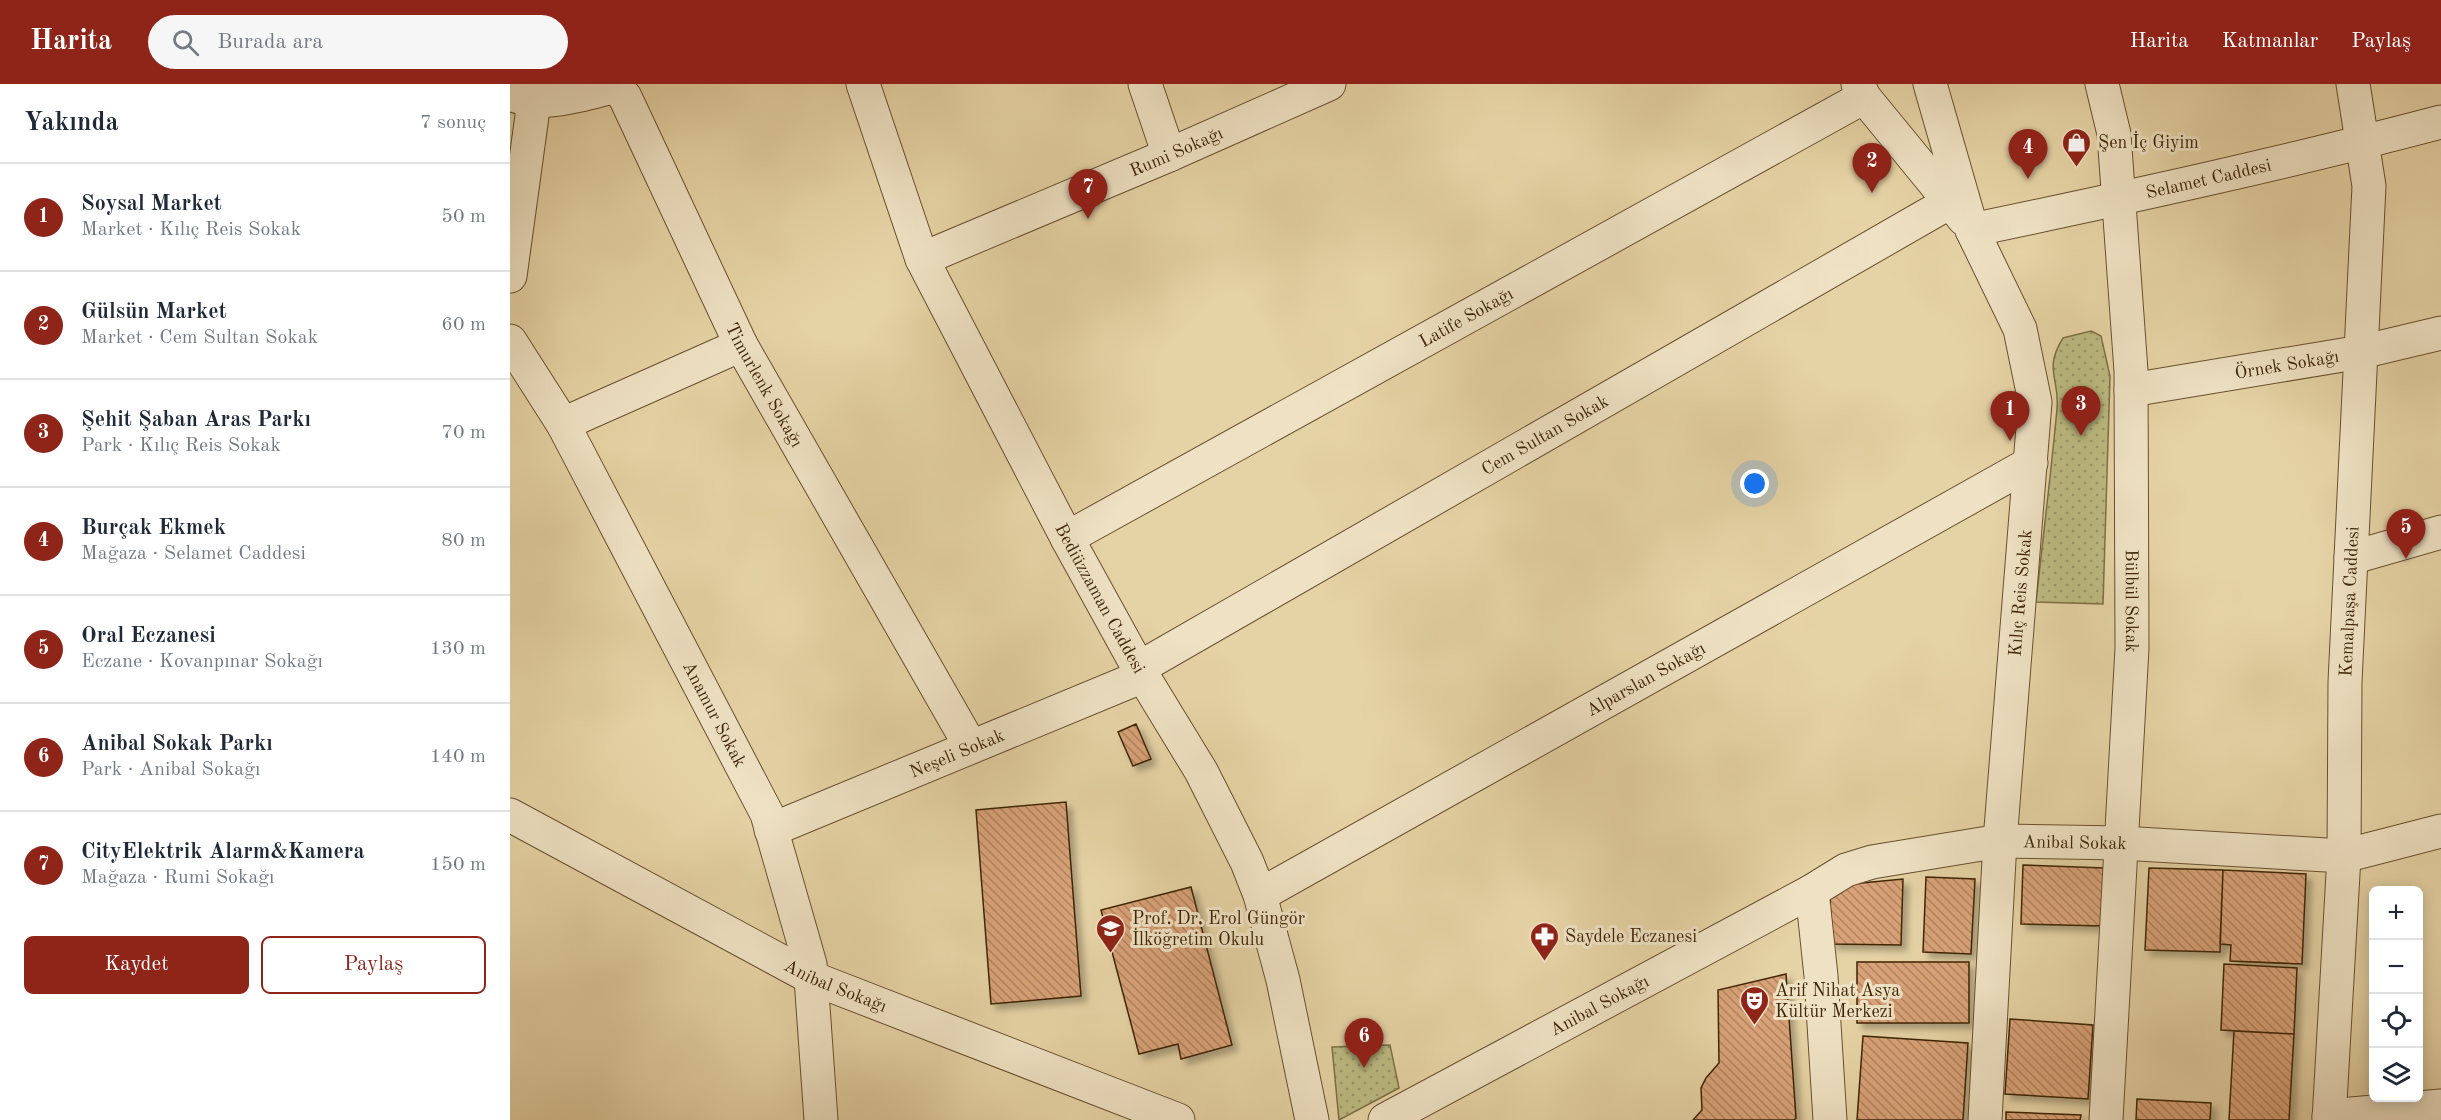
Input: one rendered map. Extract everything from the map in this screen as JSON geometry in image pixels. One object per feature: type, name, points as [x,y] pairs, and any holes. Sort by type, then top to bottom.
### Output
[{"type":"street","name":"Bediüzzaman Caddesi","points":[[863,84],[922,259],[1141,672],[1225,815],[1260,895],[1287,999],[1312,1120]]},
{"type":"street","points":[[1145,84],[1169,155]]},
{"type":"street","name":"Rumi Sokağı","points":[[922,259],[1169,155],[1329,84]]},
{"type":"street","name":"Kılıç Reis Sokak","points":[[1930,84],[1972,230],[2020,329],[2035,402],[2000,841],[1985,1120]]},
{"type":"street","name":"Bülbül Sokak","points":[[2102,84],[2114,134],[2130,390],[2132,648],[2106,1120]]},
{"type":"street","name":"Kemalpaşa Caddesi","points":[[2329,1118],[2344,856],[2345,682],[2369,186],[2353,84]]},
{"type":"street","name":"Timurlenk Sokağı","points":[[521,98],[558,100],[612,87],[619,90],[630,108],[741,345],[971,747]]},
{"type":"street","points":[[1861,90],[1972,230]]},
{"type":"street","name":"Latife Sokağı","points":[[1068,538],[1861,90]]},
{"type":"street","points":[[510,276],[532,116],[521,98]]},
{"type":"street","name":"Selamet Caddesi","points":[[1972,230],[2119,199],[2441,122]]},
{"type":"street","name":"Cem Sultan Sokak","points":[[1141,672],[1950,202]]},
{"type":"street","name":"Örnek Sokağı","points":[[2130,390],[2361,352],[2441,333]]},
{"type":"street","name":"Anamur Sokak","points":[[510,341],[563,424],[767,814],[810,964],[821,1120]]},
{"type":"street","points":[[563,424],[741,345]]},
{"type":"street","name":"Alparslan Sokağı","points":[[1260,895],[2031,463]]},
{"type":"street","points":[[2351,558],[2441,532]]},
{"type":"street","name":"Neşeli Sokak","points":[[771,830],[971,747],[1141,672]]},
{"type":"street","name":"Anibal Sokağı","points":[[510,815],[812,978],[1178,1120]]},
{"type":"street","name":"Anibal Sokak","points":[[1812,891],[1846,870],[1872,862],[2000,841],[2121,843],[2344,856],[2441,831]]},
{"type":"street","points":[[1812,891],[1821,976],[1830,1120]]},
{"type":"street","name":"Anibal Sokağı","points":[[1385,1120],[1812,891]]},
{"type":"street","points":[[2329,1118],[2441,1106]]},
{"type":"shaded area","points":[[2091,331],[2101,336],[2110,376],[2103,604],[2036,602],[2057,409],[2054,358],[2063,338]]},
{"type":"shaded area","points":[[1390,1045],[1399,1088],[1339,1120],[1332,1047]]},
{"type":"building","points":[[1136,724],[1151,759],[1133,766],[1118,732]]},
{"type":"building","points":[[1066,802],[1081,996],[991,1004],[976,810]]},
{"type":"building","points":[[2023,865],[2104,868],[2102,926],[2021,924]]},
{"type":"building","points":[[2149,868],[2223,870],[2220,952],[2145,950]]},
{"type":"building","points":[[2223,870],[2306,874],[2302,964],[2230,961],[2231,945],[2220,944]]},
{"type":"building","points":[[1926,877],[1975,879],[1971,954],[1923,952]]},
{"type":"building","points":[[1903,879],[1901,945],[1831,944],[1830,886]]},
{"type":"building","points":[[1191,887],[1232,1045],[1181,1059],[1178,1044],[1139,1054],[1101,910]]},
{"type":"building","points":[[1857,962],[1969,962],[1969,1023],[1857,1023]]},
{"type":"building","points":[[2224,964],[2297,968],[2294,1034],[2221,1030]]},
{"type":"building","name":"Arif Nihat Asya Kültür Merkezi","points":[[1786,974],[1796,1118],[1794,1120],[1693,1120],[1702,1110],[1701,1088],[1719,1063],[1718,990]]},
{"type":"building","points":[[2010,1019],[2093,1025],[2088,1099],[2005,1094]]},
{"type":"building","points":[[2234,1031],[2294,1034],[2289,1120],[2229,1120]]},
{"type":"building","points":[[1863,1036],[1968,1043],[1963,1120],[1857,1120]]},
{"type":"building","points":[[2137,1099],[2211,1103],[2210,1120],[2136,1120]]},
{"type":"building","points":[[2006,1112],[2081,1115],[2080,1120],[2006,1120]]},
{"type":"place","name":"Şen İç Giyim","points":[[2077,168]]},
{"type":"place","name":"Burçak Ekmek","points":[[2028,179]]},
{"type":"place","name":"Gülsün Market","points":[[1872,193]]},
{"type":"place","name":"CityElektrik Alarm&Kamera","points":[[1088,219]]},
{"type":"place","name":"Şehit Şaban Aras Parkı","points":[[2081,436]]},
{"type":"place","name":"Soysal Market","points":[[2010,441]]},
{"type":"place","name":"Oral Eczanesi","points":[[2406,559]]},
{"type":"place","name":"Prof. Dr. Erol Güngör İlköğretim Okulu","points":[[1111,954]]},
{"type":"place","name":"Saydele Eczanesi","points":[[1544,962]]},
{"type":"place","name":"Arif Nihat Asya Kültür Merkezi","points":[[1754,1026]]},
{"type":"place","name":"Anibal Sokak Parkı","points":[[1364,1068]]}]
